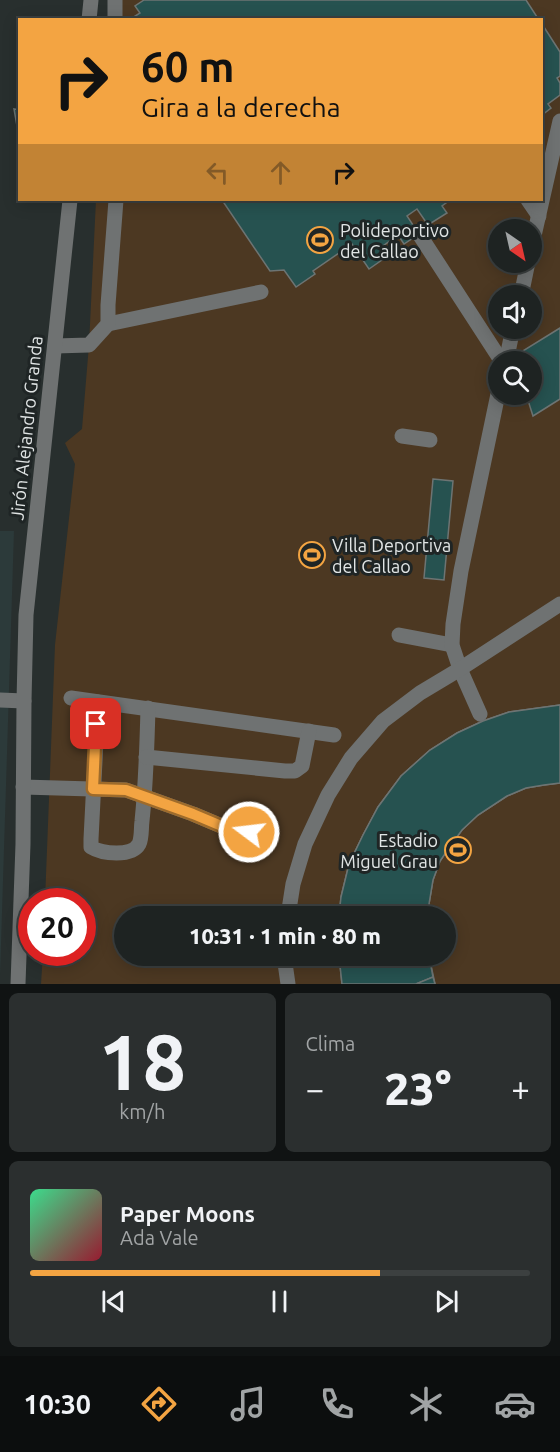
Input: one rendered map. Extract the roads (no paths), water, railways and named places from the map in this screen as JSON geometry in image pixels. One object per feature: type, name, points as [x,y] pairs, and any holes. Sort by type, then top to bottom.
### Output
[{"type":"street","points":[[89,18],[92,0]]},
{"type":"street","points":[[115,18],[116,0]]},
{"type":"street","points":[[543,194],[560,121]]},
{"type":"street","name":"Jirón Alejandro Granda","points":[[18,984],[26,615],[70,201]]},
{"type":"street","points":[[108,324],[116,201]]},
{"type":"street","points":[[529,201],[538,216]]},
{"type":"street","points":[[537,219],[541,201]]},
{"type":"street","points":[[419,234],[497,351]]},
{"type":"street","points":[[55,346],[89,345],[108,324],[261,292]]},
{"type":"street","points":[[480,714],[452,645],[453,624],[461,572],[496,405]]},
{"type":"street","points":[[402,436],[430,440]]},
{"type":"street","points":[[290,906],[293,884],[305,844],[328,795],[351,758],[383,721],[420,693],[560,604]]},
{"type":"street","points":[[399,635],[452,645]]},
{"type":"street","points":[[71,698],[334,735]]},
{"type":"street","points":[[0,700],[24,701]]},
{"type":"street","points":[[98,702],[91,839],[91,847],[96,850],[126,853],[138,846],[140,841],[145,797],[148,708]]},
{"type":"street","points":[[146,757],[295,771],[302,766],[309,730]]},
{"type":"street","points":[[23,787],[126,790],[231,830],[266,835]]},
{"type":"street","points":[[285,966],[288,984]]},
{"type":"place","name":"Polideportivo del Callao","points":[[320,240]]},
{"type":"place","name":"Villa Deportiva del Callao","points":[[312,555]]},
{"type":"place","name":"Estadio Miguel Grau","points":[[458,850]]}]
